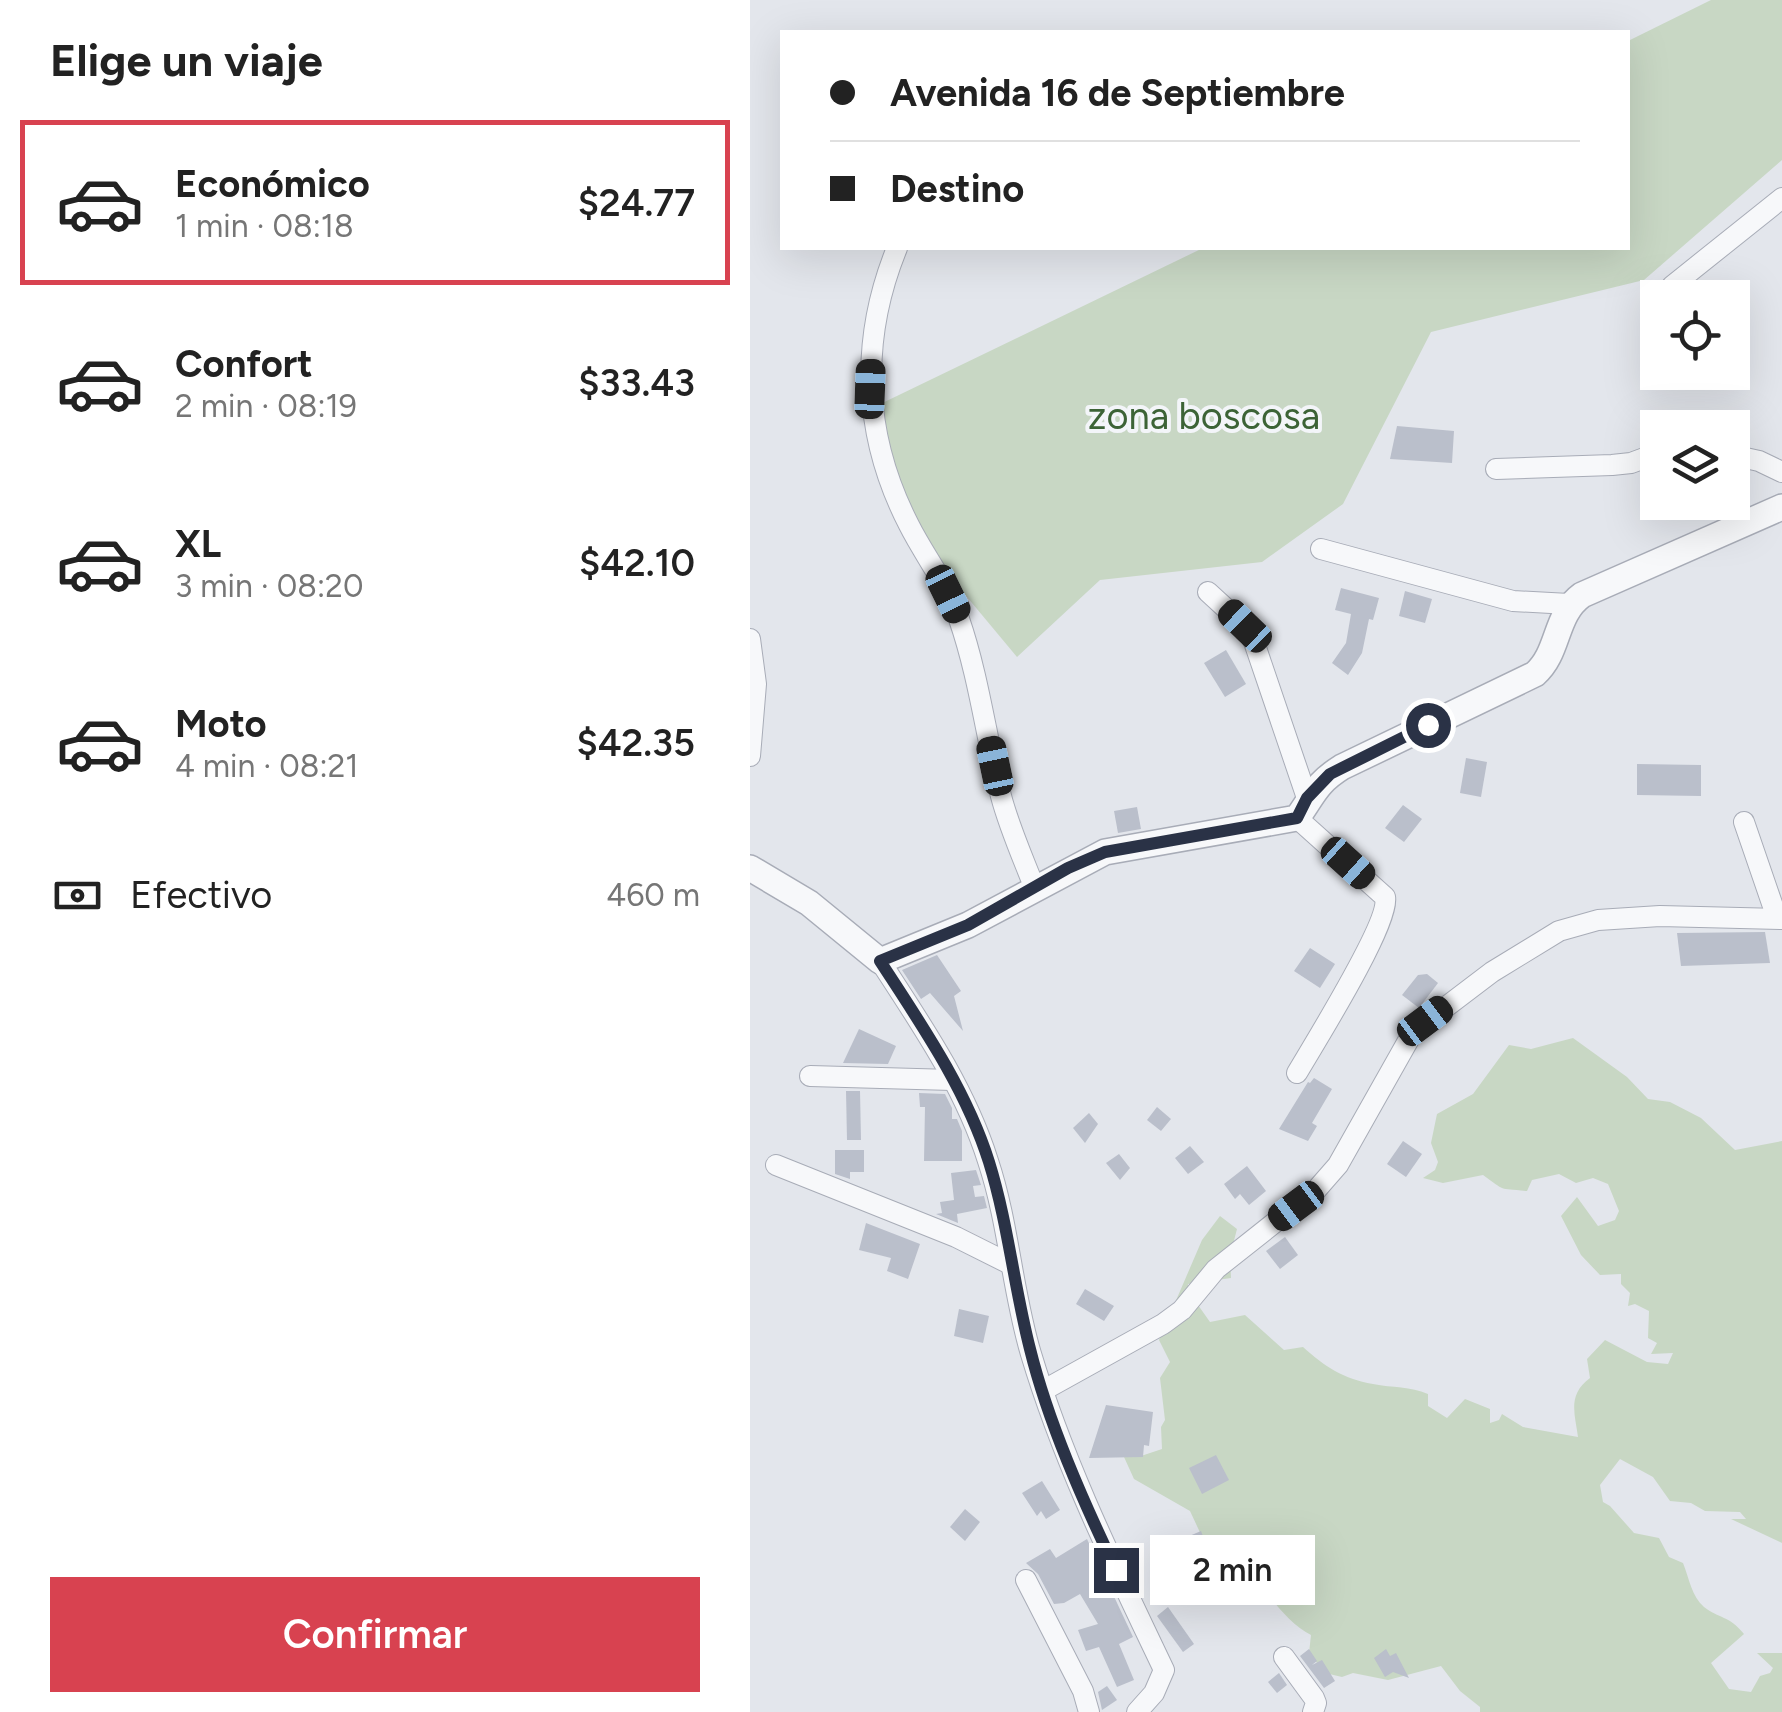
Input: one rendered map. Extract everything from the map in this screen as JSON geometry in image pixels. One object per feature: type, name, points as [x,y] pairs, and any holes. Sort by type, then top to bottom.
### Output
[{"type":"street","points":[[1680,280],[1782,198]]},
{"type":"street","points":[[896,250],[884,278],[872,343],[870,389],[874,428],[895,498],[958,613],[975,668],[1002,798],[1034,889]]},
{"type":"street","points":[[1750,459],[1782,472]]},
{"type":"street","points":[[1496,469],[1612,465],[1640,460]]},
{"type":"street","points":[[880,961],[968,925],[1105,852],[1302,808],[1342,767],[1535,674],[1548,664],[1569,604],[1582,595],[1782,507]]},
{"type":"street","points":[[1322,549],[1512,601],[1569,604]]},
{"type":"street","points":[[1208,592],[1245,626],[1254,642],[1302,808],[1385,896],[1386,912],[1297,1073]]},
{"type":"street","points":[[750,639],[756,684],[750,756]]},
{"type":"street","points":[[1044,1390],[1164,1324],[1182,1310],[1230,1256],[1317,1189],[1338,1165],[1413,1032],[1492,972],[1558,932],[1598,920],[1780,918],[1744,822]]},
{"type":"street","points":[[750,868],[809,903],[880,961],[934,1044],[952,1080],[988,1161],[1031,1354],[1084,1502],[1164,1670],[1154,1693],[1137,1712]]},
{"type":"street","points":[[810,1076],[952,1080]]},
{"type":"street","points":[[776,1165],[956,1237],[1010,1264]]},
{"type":"street","points":[[1026,1580],[1083,1691],[1089,1712]]},
{"type":"street","points":[[1284,1657],[1314,1698],[1313,1712]]},
{"type":"green space","name":"zona boscosa","points":[[1711,0],[1782,0],[1782,160],[1644,280],[1431,332],[1343,504],[1262,562],[1100,580],[1017,657],[912,531],[872,408],[1199,250],[1630,250],[1630,40]]},
{"type":"green space","points":[[1573,1038],[1627,1077],[1648,1099],[1670,1102],[1701,1118],[1735,1150],[1782,1141],[1782,1543],[1731,1519],[1746,1519],[1740,1512],[1705,1511],[1691,1503],[1670,1501],[1653,1477],[1620,1459],[1600,1485],[1603,1502],[1634,1533],[1659,1538],[1669,1557],[1683,1563],[1700,1603],[1734,1623],[1744,1634],[1711,1663],[1729,1689],[1751,1692],[1760,1676],[1773,1668],[1757,1653],[1782,1653],[1782,1712],[1480,1712],[1480,1707],[1460,1691],[1441,1666],[1388,1680],[1353,1673],[1342,1677],[1325,1673],[1309,1653],[1311,1635],[1278,1607],[1234,1546],[1215,1546],[1204,1541],[1190,1511],[1134,1479],[1124,1457],[1162,1449],[1161,1427],[1165,1420],[1160,1378],[1170,1362],[1159,1340],[1202,1240],[1220,1216],[1237,1229],[1230,1256],[1231,1278],[1188,1284],[1188,1301],[1198,1305],[1210,1322],[1245,1315],[1284,1350],[1303,1347],[1326,1366],[1352,1379],[1428,1394],[1428,1406],[1447,1418],[1465,1399],[1490,1409],[1490,1423],[1502,1414],[1523,1427],[1578,1437],[1575,1398],[1590,1378],[1587,1359],[1605,1340],[1647,1362],[1668,1364],[1673,1353],[1651,1354],[1657,1343],[1648,1338],[1649,1311],[1635,1304],[1628,1306],[1630,1293],[1621,1284],[1621,1274],[1600,1275],[1581,1255],[1561,1216],[1577,1197],[1598,1226],[1615,1220],[1619,1211],[1608,1184],[1593,1178],[1576,1183],[1559,1174],[1532,1180],[1527,1191],[1503,1188],[1483,1175],[1443,1183],[1423,1178],[1435,1170],[1438,1162],[1431,1143],[1437,1114],[1473,1094],[1509,1045],[1531,1049]]},
{"type":"building","points":[[1397,426],[1454,431],[1452,463],[1390,459]]},
{"type":"building","points":[[1341,588],[1379,598],[1373,620],[1369,619],[1362,653],[1348,675],[1332,663],[1346,643],[1351,614],[1335,610]]},
{"type":"building","points":[[1405,591],[1432,599],[1425,623],[1399,616]]},
{"type":"building","points":[[1226,650],[1246,684],[1225,697],[1204,663]]},
{"type":"building","points":[[1466,758],[1487,762],[1481,797],[1460,793]]},
{"type":"building","points":[[1637,764],[1701,765],[1701,796],[1637,795]]},
{"type":"building","points":[[1403,805],[1422,819],[1404,842],[1385,828]]},
{"type":"building","points":[[1137,807],[1141,829],[1118,833],[1114,811]]},
{"type":"building","points":[[1765,932],[1770,963],[1681,966],[1677,933]]},
{"type":"building","points":[[1310,948],[1335,964],[1320,988],[1294,971]]},
{"type":"building","points":[[937,955],[961,991],[954,996],[963,1031],[930,993],[921,999],[902,970]]},
{"type":"building","points":[[1427,974],[1438,983],[1419,1008],[1402,995],[1418,975]]},
{"type":"building","points":[[859,1029],[896,1046],[888,1064],[843,1063]]},
{"type":"building","points":[[1314,1078],[1332,1089],[1312,1123],[1317,1126],[1308,1141],[1279,1129]]},
{"type":"building","points":[[846,1091],[860,1091],[861,1140],[847,1140]]},
{"type":"building","points":[[919,1093],[945,1094],[952,1119],[957,1119],[962,1131],[962,1161],[924,1161],[925,1107],[920,1107]]},
{"type":"building","points":[[1157,1107],[1171,1119],[1161,1131],[1147,1120]]},
{"type":"building","points":[[1089,1113],[1098,1124],[1085,1143],[1073,1128]]},
{"type":"building","points":[[1403,1141],[1422,1154],[1406,1177],[1387,1164]]},
{"type":"building","points":[[1190,1146],[1204,1162],[1188,1174],[1175,1158]]},
{"type":"building","points":[[835,1150],[864,1150],[864,1172],[850,1172],[850,1179],[835,1174]]},
{"type":"building","points":[[1119,1154],[1130,1168],[1120,1180],[1106,1163]]},
{"type":"building","points":[[1247,1166],[1266,1191],[1249,1205],[1240,1194],[1235,1199],[1224,1184]]},
{"type":"building","points":[[976,1170],[981,1185],[973,1186],[975,1197],[984,1196],[987,1208],[957,1214],[958,1223],[936,1214],[942,1213],[940,1202],[954,1200],[951,1173]]},
{"type":"building","points":[[866,1223],[920,1244],[908,1279],[887,1271],[891,1258],[859,1250]]},
{"type":"building","points":[[1285,1237],[1298,1255],[1280,1269],[1266,1251]]},
{"type":"building","points":[[1085,1289],[1114,1306],[1104,1321],[1076,1304]]},
{"type":"building","points":[[959,1309],[989,1316],[983,1343],[954,1336]]},
{"type":"building","points":[[1106,1405],[1153,1412],[1149,1446],[1144,1445],[1143,1457],[1089,1458]]},
{"type":"building","points":[[1216,1455],[1229,1480],[1202,1494],[1189,1468]]},
{"type":"building","points":[[1042,1481],[1060,1510],[1046,1519],[1041,1511],[1037,1516],[1022,1493]]},
{"type":"building","points":[[965,1509],[980,1522],[965,1541],[950,1527]]},
{"type":"building","points":[[1201,1531],[1207,1547],[1194,1553],[1187,1537]]},
{"type":"building","points":[[1087,1539],[1133,1637],[1119,1644],[1134,1680],[1117,1687],[1099,1647],[1086,1651],[1078,1630],[1098,1624],[1080,1594],[1054,1604],[1038,1574],[1026,1563],[1050,1549],[1056,1558]]},
{"type":"building","points":[[1168,1607],[1194,1644],[1183,1652],[1157,1616]]},
{"type":"building","points":[[1309,1649],[1317,1661],[1312,1665],[1322,1660],[1335,1681],[1324,1688],[1300,1656]]},
{"type":"building","points":[[1386,1649],[1390,1656],[1396,1653],[1409,1678],[1393,1672],[1385,1677],[1374,1658]]},
{"type":"building","points":[[1279,1673],[1287,1685],[1277,1693],[1268,1682]]},
{"type":"building","points":[[1107,1686],[1117,1700],[1102,1710],[1098,1692]]},
{"type":"route","points":[[1116,1570],[1084,1502],[1031,1354],[1002,1211],[974,1122],[934,1044],[880,961],[1008,906],[1068,868],[1105,852],[1297,818],[1307,798],[1330,774],[1428,725]]}]
